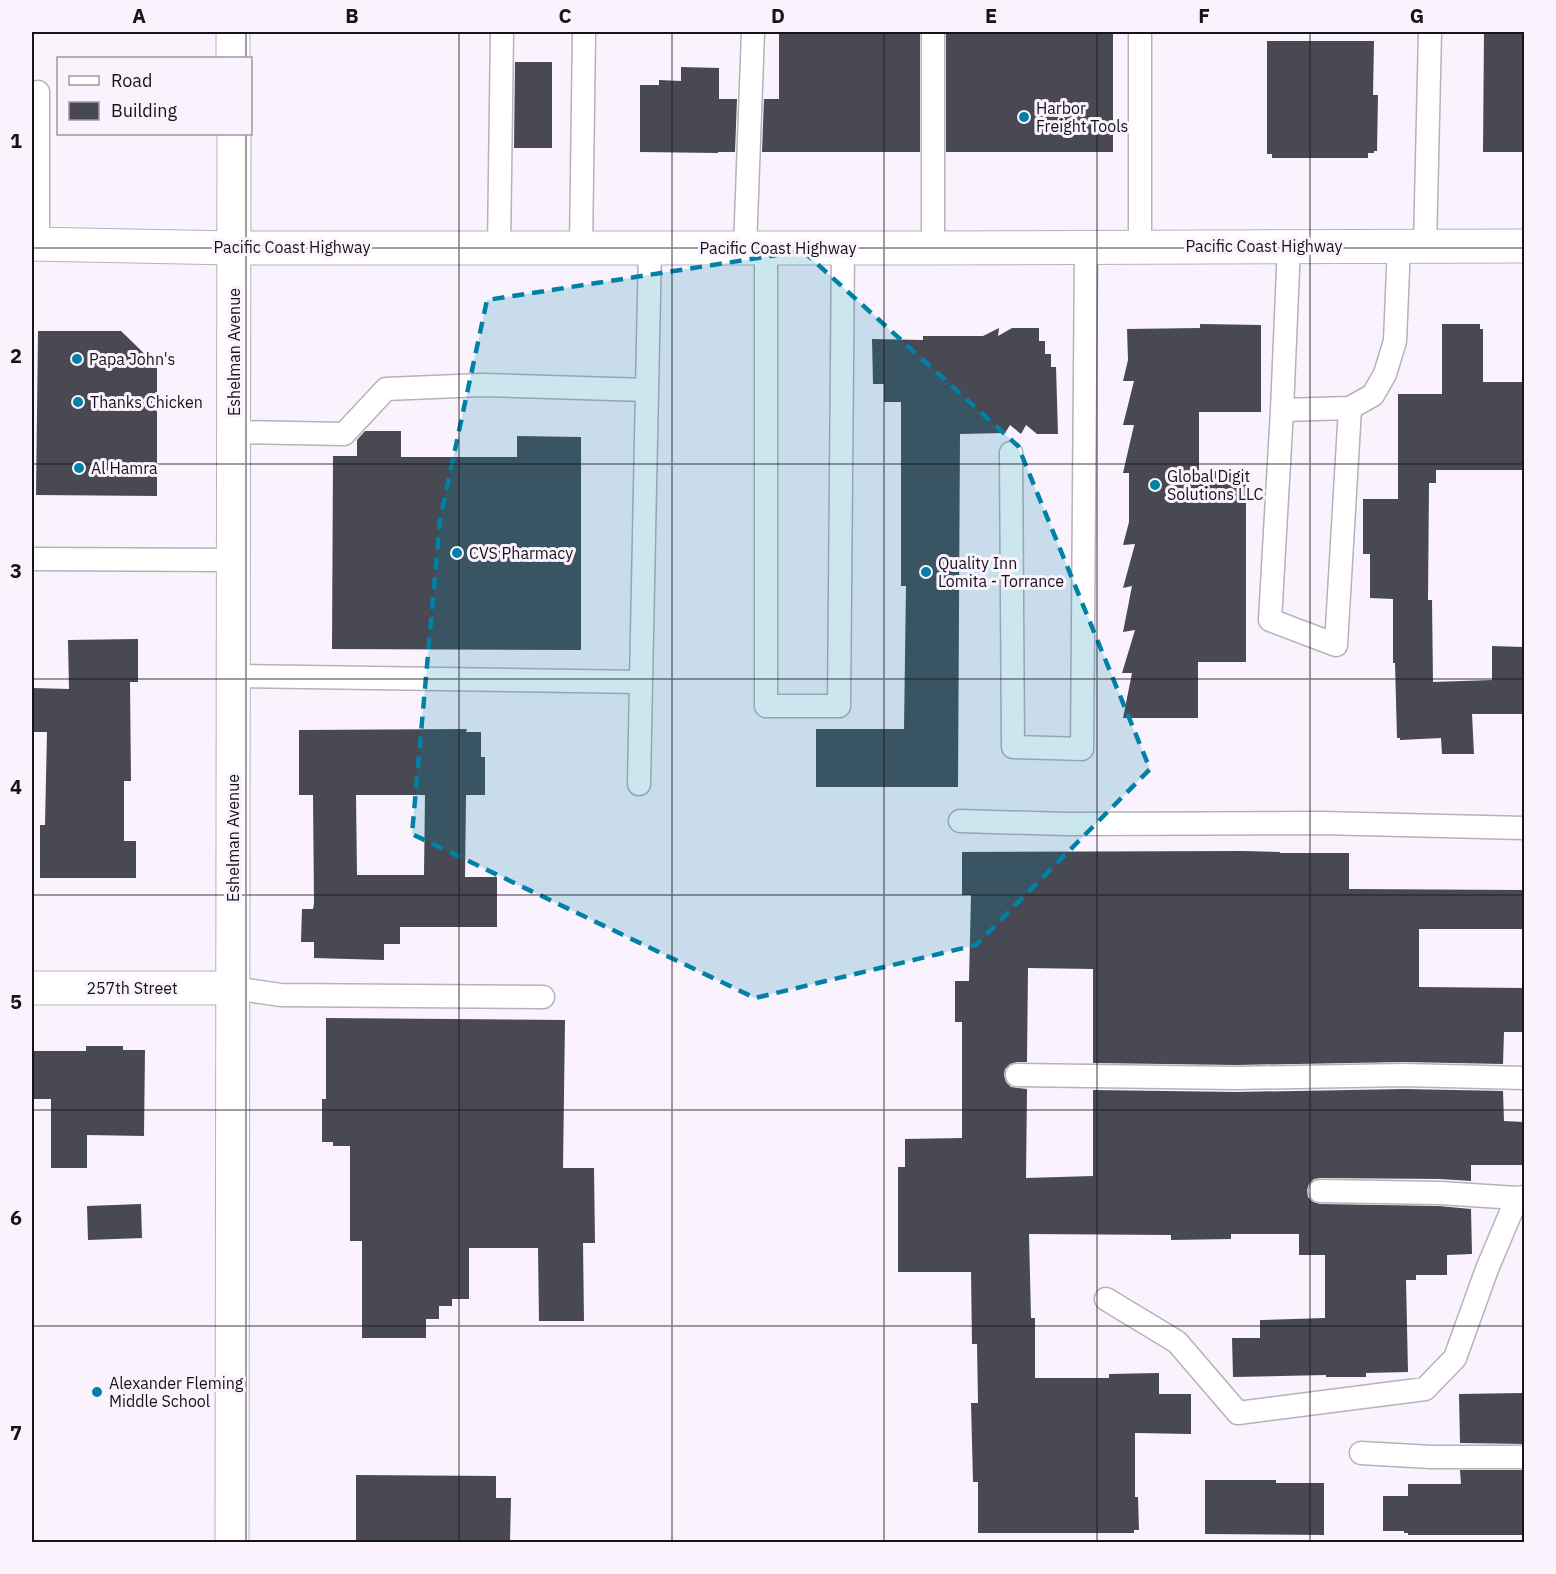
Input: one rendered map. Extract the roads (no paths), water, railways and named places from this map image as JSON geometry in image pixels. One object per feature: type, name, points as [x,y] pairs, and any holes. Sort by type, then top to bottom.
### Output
[{"type":"main road","points":[[233,32],[234,57]]},
{"type":"main road","name":"Eshelman Avenue","points":[[232,1542],[234,135]]},
{"type":"main road","name":"Pacific Coast Highway","points":[[35,244],[234,248],[1524,246]]},
{"type":"main road","name":"257th Street","points":[[32,988],[233,988]]},
{"type":"lane","points":[[499,247],[502,32]]},
{"type":"lane","points":[[581,248],[584,32]]},
{"type":"lane","points":[[753,32],[766,706],[839,706],[843,248]]},
{"type":"lane","points":[[933,32],[933,248]]},
{"type":"lane","points":[[1140,32],[1140,247]]},
{"type":"lane","points":[[1282,410],[1350,408],[1373,395],[1385,374],[1395,341],[1412,246],[1430,32]]},
{"type":"lane","points":[[35,244],[43,92]]},
{"type":"lane","points":[[1289,246],[1270,620],[1336,645],[1350,408]]},
{"type":"lane","points":[[639,784],[650,248]]},
{"type":"lane","points":[[1011,453],[1013,747],[1082,749],[1086,248]]},
{"type":"lane","points":[[234,432],[344,434],[386,389],[482,385],[647,390]]},
{"type":"lane","points":[[32,559],[234,560]]},
{"type":"lane","points":[[233,676],[641,682]]},
{"type":"lane","points":[[960,821],[1066,824],[1321,823],[1524,828]]},
{"type":"lane","points":[[233,988],[281,995],[543,997]]},
{"type":"lane","points":[[1017,1075],[1236,1078],[1404,1075],[1524,1078]]},
{"type":"lane","points":[[1106,1299],[1177,1342],[1238,1413],[1425,1389],[1455,1358],[1487,1269],[1521,1198],[1440,1193],[1320,1191]]},
{"type":"lane","points":[[1361,1453],[1431,1457],[1524,1457]]},
{"type":"place","name":"Harbor Freight Tools","points":[[1024,117]]},
{"type":"place","name":"Papa John's","points":[[77,359]]},
{"type":"place","name":"Thanks Chicken","points":[[78,402]]},
{"type":"place","name":"Al Hamra","points":[[79,468]]},
{"type":"place","name":"Global Digit Solutions LLC","points":[[1155,485]]},
{"type":"place","name":"CVS Pharmacy","points":[[457,553]]},
{"type":"place","name":"Quality Inn Lomita - Torrance","points":[[926,572]]},
{"type":"place","name":"Alexander Fleming Middle School","points":[[97,1392]]}]
